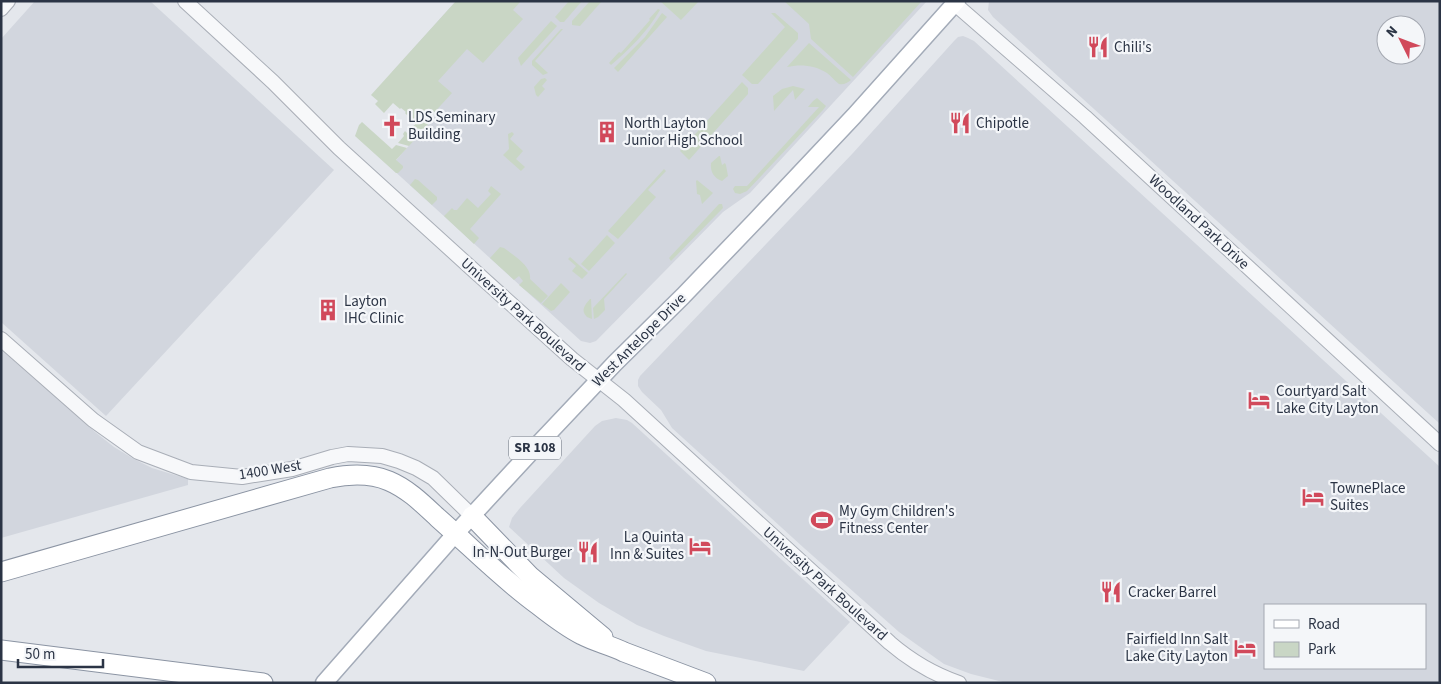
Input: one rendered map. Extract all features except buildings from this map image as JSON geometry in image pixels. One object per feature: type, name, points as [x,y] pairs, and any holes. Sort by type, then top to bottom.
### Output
[{"type":"highway","points":[[1,572],[320,481],[347,475],[372,476],[398,486],[412,495],[456,533],[502,577],[539,606],[583,636],[706,683]]},
{"type":"highway","points":[[472,516],[530,576],[613,646]]},
{"type":"highway","points":[[1,650],[263,683]]},
{"type":"main road","name":"West Antelope Drive","points":[[324,683],[456,533],[598,380],[683,296],[854,116],[956,2]]},
{"type":"street","points":[[1,9],[8,1]]},
{"type":"street","name":"University Park Boulevard","points":[[185,1],[273,82],[354,162],[572,359],[624,400],[890,643],[913,661],[959,683]]},
{"type":"street","name":"Woodland Park Drive","points":[[956,2],[1085,117],[1440,444]]},
{"type":"street","name":"1400 West","points":[[1,339],[93,420],[138,452],[191,472],[242,477],[292,468],[348,454],[382,456],[416,468],[433,478],[472,516]]},
{"type":"shaded area","points":[[35,1],[150,1],[334,170],[106,416],[1,322],[1,39]]},
{"type":"shaded area","points":[[456,1],[927,1],[750,193],[723,212],[596,341],[590,343],[581,341],[390,167],[437,114],[392,72]]},
{"type":"shaded area","points":[[989,1],[1440,1],[1440,424],[993,17],[988,10]]},
{"type":"shaded area","points":[[963,36],[974,41],[1440,467],[1440,683],[1007,683],[971,674],[944,664],[899,632],[804,548],[672,428],[661,410],[642,392],[638,386],[638,380],[853,153],[958,37]]},
{"type":"shaded area","points":[[1,348],[114,447],[152,468],[188,479],[188,485],[1,538]]},
{"type":"shaded area","points":[[616,418],[632,423],[850,622],[804,671],[706,651],[637,625],[599,603],[564,578],[509,527],[512,518],[520,508],[595,426],[602,421]]},
{"type":"green space","points":[[456,1],[521,1],[513,10],[523,19],[483,63],[467,49],[438,81],[452,93],[431,116],[421,115],[412,123],[409,121],[411,119],[406,112],[393,103],[384,113],[375,104],[378,101],[371,95]]},
{"type":"green space","points":[[569,1],[582,1],[564,22],[560,22],[555,17]]},
{"type":"green space","points":[[590,1],[602,1],[580,26],[572,25],[572,21]]},
{"type":"green space","points":[[660,1],[699,1],[681,20]]},
{"type":"green space","points":[[784,1],[922,1],[853,77],[811,39],[809,24]]},
{"type":"green space","points":[[658,9],[660,10],[644,33],[611,65],[609,63],[619,52],[621,53]]},
{"type":"green space","points":[[662,13],[667,17],[618,72],[614,68],[645,37]]},
{"type":"green space","points":[[771,13],[775,13],[798,33],[798,39],[758,84],[752,84],[742,75],[785,27]]},
{"type":"green space","points":[[551,21],[557,26],[521,66],[518,58]]},
{"type":"green space","points":[[563,29],[535,61],[548,73],[543,75],[532,65],[532,61]]},
{"type":"green space","points":[[809,43],[851,80],[845,84],[839,84],[818,68],[802,65],[787,67]]},
{"type":"green space","points":[[545,78],[547,80],[542,86],[545,89],[538,97],[534,87],[541,79]]},
{"type":"green space","points":[[742,82],[748,88],[748,94],[689,160],[680,151]]},
{"type":"green space","points":[[793,86],[805,89],[795,100],[793,90],[774,111],[773,96],[782,89]]},
{"type":"green space","points":[[817,98],[826,106],[823,110],[747,191],[740,194],[735,193],[733,189],[735,186],[747,186],[819,107],[808,107]]},
{"type":"green space","points":[[424,117],[428,117],[431,121],[420,133],[411,128]]},
{"type":"green space","points":[[362,122],[392,149],[396,145],[407,148],[396,160],[403,166],[398,173],[355,136]]},
{"type":"green space","points":[[409,130],[418,136],[409,146],[398,143],[404,136],[405,131],[407,133]]},
{"type":"green space","points":[[512,132],[514,134],[510,139],[523,151],[516,159],[525,167],[521,171],[503,155],[509,149],[508,134]]},
{"type":"green space","points":[[719,156],[722,165],[725,163],[726,165],[728,176],[722,181],[715,176],[711,169],[711,163]]},
{"type":"green space","points":[[664,169],[666,171],[648,190],[656,197],[618,239],[608,231]]},
{"type":"green space","points":[[415,179],[437,197],[437,200],[432,205],[410,185]]},
{"type":"green space","points":[[697,180],[713,193],[702,204],[700,195],[697,194]]},
{"type":"green space","points":[[491,186],[501,194],[470,229],[479,238],[474,244],[444,216],[452,208],[457,210],[467,198],[478,208],[491,194],[488,191]]},
{"type":"green space","points":[[719,204],[722,204],[723,208],[671,261],[669,258]]},
{"type":"green space","points":[[607,235],[615,243],[589,271],[581,264]]},
{"type":"green space","points":[[500,247],[504,248],[525,265],[530,274],[530,279],[548,296],[541,303],[519,285],[523,281],[519,276],[514,280],[490,258]]},
{"type":"green space","points":[[570,257],[588,273],[582,279],[572,271],[576,266],[568,259]]},
{"type":"green space","points":[[626,273],[604,299],[605,310],[594,319],[593,308]]},
{"type":"green space","points":[[561,283],[570,292],[551,311],[542,304]]},
{"type":"green space","points":[[590,299],[592,319],[587,317],[584,312],[585,305]]},
{"type":"place","name":"Chili's","points":[[1098,47]]},
{"type":"place","name":"Chipotle","points":[[960,123]]},
{"type":"place","name":"LDS Seminary Building","points":[[392,126]]},
{"type":"place","name":"North Layton Junior High School","points":[[607,132]]},
{"type":"place","name":"Layton IHC Clinic","points":[[328,310]]},
{"type":"place","name":"Courtyard Salt Lake City Layton","points":[[1259,400]]},
{"type":"place","name":"TownePlace Suites","points":[[1313,497]]},
{"type":"place","name":"My Gym Children's Fitness Center","points":[[822,520]]},
{"type":"place","name":"La Quinta Inn & Suites","points":[[700,546]]},
{"type":"place","name":"In-N-Out Burger","points":[[588,552]]},
{"type":"place","name":"Cracker Barrel","points":[[1111,592]]},
{"type":"place","name":"Fairfield Inn Salt Lake City Layton","points":[[1245,648]]}]
